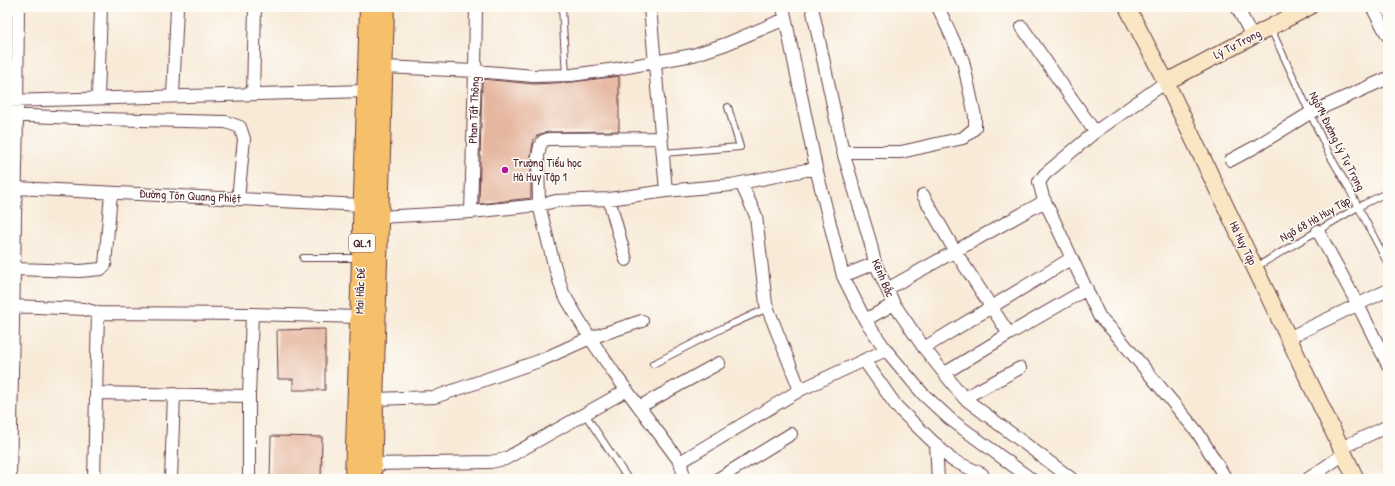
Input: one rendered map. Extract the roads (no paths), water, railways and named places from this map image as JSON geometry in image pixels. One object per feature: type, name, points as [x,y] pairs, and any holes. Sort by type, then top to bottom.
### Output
[{"type":"main road","name":"Mai Hắc Đế","points":[[354,479],[369,7]]},
{"type":"main road","name":"Mai Hắc Đế","points":[[372,471],[385,7]]},
{"type":"main road","name":"Hà Huy Tập","points":[[1127,7],[1166,82],[1356,479]]},
{"type":"main road","name":"Lý Tự Trọng","points":[[1166,82],[1309,7]]},
{"type":"street","points":[[10,479],[14,269],[12,101],[18,7]]},
{"type":"street","points":[[98,98],[101,7]]},
{"type":"street","points":[[173,96],[177,7]]},
{"type":"street","points":[[253,94],[255,7]]},
{"type":"street","name":"Phan Tất Thông","points":[[470,212],[476,7]]},
{"type":"street","points":[[650,7],[666,190]]},
{"type":"street","points":[[783,7],[816,168],[843,276],[865,320],[886,350],[924,394],[950,419],[1031,479]]},
{"type":"street","name":"Kênh Bắc","points":[[812,7],[843,152],[870,241],[875,263],[894,304],[924,348],[964,398],[1072,479]]},
{"type":"street","points":[[843,152],[901,152],[963,138],[975,128],[975,116],[963,61],[938,7]]},
{"type":"street","points":[[1237,7],[1252,36]]},
{"type":"street","points":[[1372,7],[1388,36]]},
{"type":"street","points":[[384,67],[475,71],[534,76],[566,76],[616,69],[693,55],[726,44],[785,19]]},
{"type":"street","points":[[1022,27],[1095,132]]},
{"type":"street","points":[[1231,160],[1310,114],[1388,78]]},
{"type":"street","points":[[1166,82],[1095,132],[1045,174],[1039,182],[1045,201],[1099,316],[1198,433],[1226,479]]},
{"type":"street","points":[[12,101],[367,91]]},
{"type":"street","points":[[12,115],[226,122],[240,127],[244,139],[238,199]]},
{"type":"street","points":[[662,138],[548,139],[543,141],[540,146],[538,156],[538,205],[552,261],[563,293],[590,338],[680,462],[685,479]]},
{"type":"street","points":[[379,218],[470,212],[538,205],[556,201],[609,199],[666,190],[741,183],[816,168]]},
{"type":"street","points":[[741,183],[756,216],[766,304],[800,390]]},
{"type":"street","points":[[14,269],[80,271],[101,269],[105,265],[111,192]]},
{"type":"street","name":"Đường Tôn Quang Phiệt","points":[[13,195],[111,192],[363,205]]},
{"type":"street","points":[[924,195],[956,250],[1009,334]]},
{"type":"street","points":[[609,199],[626,260]]},
{"type":"street","points":[[887,289],[1045,201]]},
{"type":"street","points":[[1318,231],[1388,365]]},
{"type":"street","points":[[924,348],[1072,258]]},
{"type":"street","points":[[843,276],[875,263]]},
{"type":"street","points":[[945,373],[1087,289]]},
{"type":"street","points":[[1288,338],[1388,290]]},
{"type":"street","points":[[865,320],[894,304]]},
{"type":"street","points":[[13,306],[84,309],[98,313],[252,314],[360,317]]},
{"type":"street","points":[[94,479],[98,313]]},
{"type":"street","points":[[249,479],[249,396],[252,314]]},
{"type":"street","points":[[374,400],[435,397],[539,361],[590,338],[642,321]]},
{"type":"street","points":[[680,462],[800,390],[886,350]]},
{"type":"street","points":[[864,360],[897,407],[952,460],[982,474],[982,479]]},
{"type":"street","points":[[639,407],[719,363]]},
{"type":"street","points":[[964,398],[1020,368]]},
{"type":"street","points":[[372,471],[490,462],[506,459],[627,390]]},
{"type":"street","points":[[96,393],[249,396]]},
{"type":"street","points":[[171,479],[174,394]]},
{"type":"street","points":[[1308,479],[1342,451],[1388,426]]},
{"type":"street","points":[[718,479],[791,434]]},
{"type":"street","points":[[936,444],[938,479]]},
{"type":"lane","points":[[562,7],[566,76]]},
{"type":"lane","name":"Ngõ14 Đường Lý Tự Trọng","points":[[1270,27],[1328,154],[1388,264]]},
{"type":"lane","points":[[663,153],[740,147],[728,107]]},
{"type":"lane","name":"Ngõ 68 Hà Huy Tập","points":[[1254,267],[1358,207],[1388,192]]},
{"type":"lane","points":[[303,258],[361,258]]},
{"type":"lane","points":[[652,364],[723,328],[768,308]]},
{"type":"lane","points":[[585,414],[628,479]]},
{"type":"place","name":"Trường Tiểu học Hà Huy Tập 1","points":[[505,170]]}]
